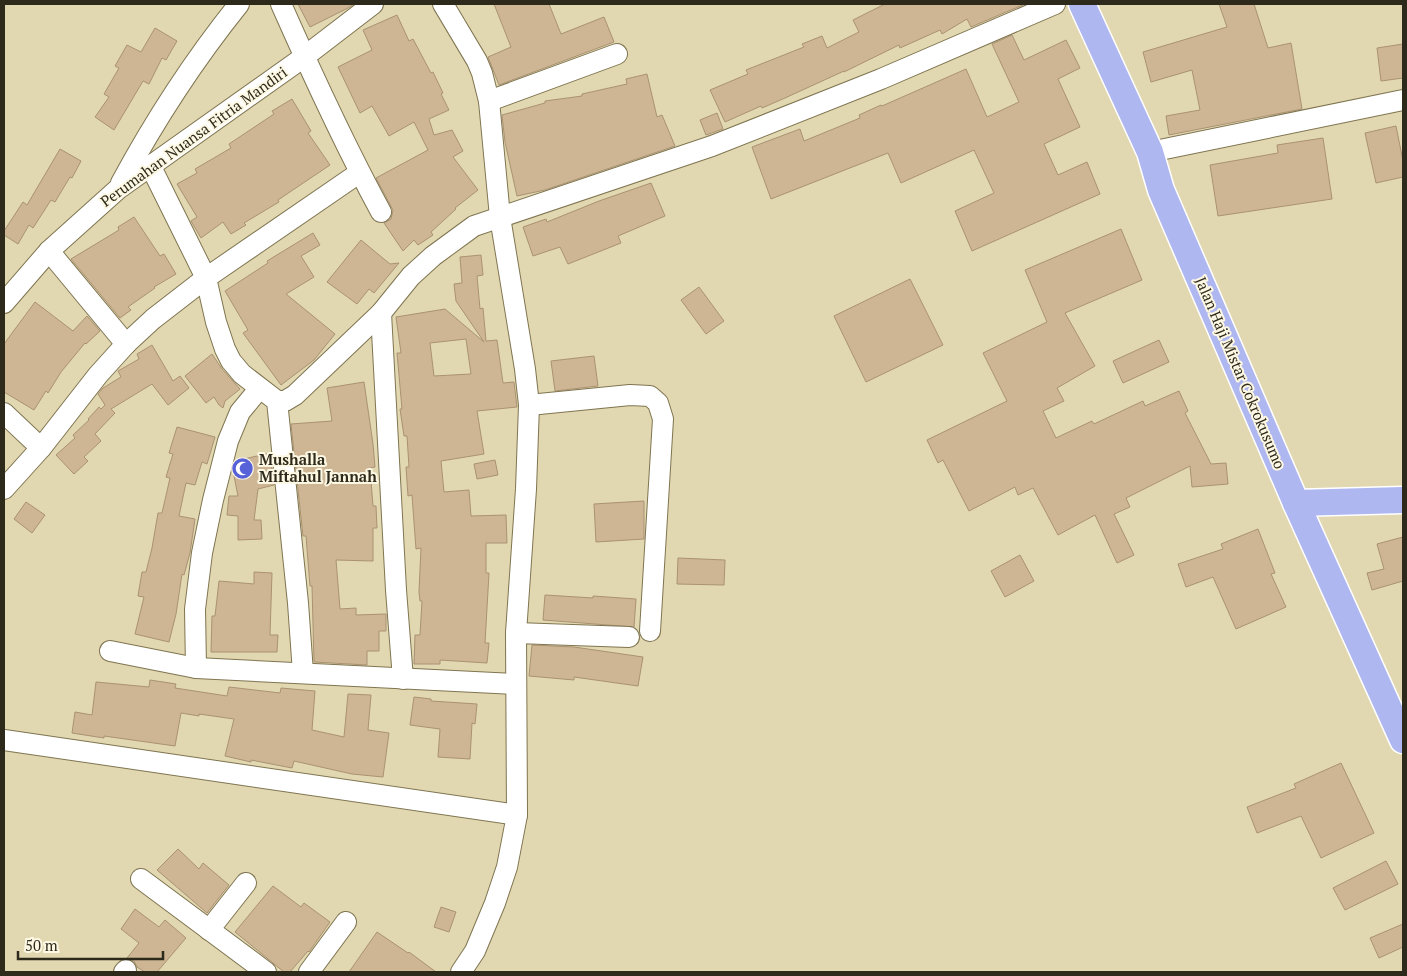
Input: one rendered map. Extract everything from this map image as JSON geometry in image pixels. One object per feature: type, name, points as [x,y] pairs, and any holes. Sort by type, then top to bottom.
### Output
[{"type":"main road","name":"Jalan Haji Mistar Cokrokusumo","points":[[1082,4],[1150,152],[1161,190],[1296,504],[1403,740]]},
{"type":"main road","points":[[1296,504],[1403,500]]},
{"type":"street","points":[[118,189],[168,102],[209,42],[239,4]]},
{"type":"street","points":[[281,4],[359,173],[381,212]]},
{"type":"street","name":"Perumahan Nuansa Fitria Mandiri","points":[[4,303],[49,251],[118,189],[304,57],[373,4]]},
{"type":"street","points":[[443,4],[477,61],[489,101],[500,217],[525,369],[529,406],[526,489],[516,633],[517,815],[507,867],[475,951],[461,972]]},
{"type":"street","points":[[150,165],[206,278],[216,322],[231,361],[242,374],[277,402],[284,401],[295,396],[381,314],[411,276],[432,256],[474,226],[712,146],[881,79],[1055,4]]},
{"type":"street","points":[[489,101],[617,54]]},
{"type":"street","points":[[1150,152],[1403,100]]},
{"type":"street","points":[[4,489],[41,448],[82,395],[126,344],[153,319],[206,278],[359,173]]},
{"type":"street","points":[[49,251],[126,344]]},
{"type":"street","points":[[381,314],[395,580],[403,679]]},
{"type":"street","points":[[196,668],[195,608],[202,553],[213,500],[228,441],[240,412],[260,389]]},
{"type":"street","points":[[529,406],[630,395],[650,396],[658,403],[664,419],[650,631]]},
{"type":"street","points":[[277,402],[298,603],[302,673]]},
{"type":"street","points":[[4,413],[41,448]]},
{"type":"street","points":[[516,633],[630,637]]},
{"type":"street","points":[[110,651],[196,668],[515,684]]},
{"type":"street","points":[[4,740],[517,815]]},
{"type":"street","points":[[141,879],[266,972]]},
{"type":"street","points":[[209,930],[246,883]]},
{"type":"street","points":[[308,972],[346,922]]},
{"type":"building","points":[[298,4],[354,4],[310,27]]},
{"type":"building","points":[[494,4],[549,4],[561,34],[604,17],[614,42],[499,85],[488,57],[511,47]]},
{"type":"building","points":[[885,4],[1025,4],[971,27],[967,19],[942,34],[940,30],[900,48],[899,45],[844,72],[725,122],[710,90],[748,74],[746,70],[804,47],[802,44],[822,36],[827,48],[859,32],[853,20]]},
{"type":"building","points":[[1219,4],[1254,4],[1268,48],[1291,43],[1302,109],[1169,135],[1166,116],[1200,110],[1192,70],[1151,82],[1143,52],[1227,27]]},
{"type":"building","points":[[397,15],[409,41],[413,39],[431,73],[433,72],[449,110],[429,119],[434,135],[452,130],[463,151],[453,157],[478,190],[455,208],[431,232],[433,235],[418,245],[414,240],[403,251],[384,223],[391,219],[393,210],[376,178],[428,150],[414,122],[389,136],[372,106],[360,113],[338,67],[372,50],[363,30]]},
{"type":"building","points":[[155,28],[177,41],[166,60],[162,58],[149,84],[143,81],[114,130],[95,117],[109,97],[104,94],[119,68],[115,66],[127,45],[141,52]]},
{"type":"building","points":[[1012,35],[1024,60],[1066,40],[1080,68],[1058,79],[1080,127],[1044,144],[1058,175],[1087,162],[1100,194],[972,251],[955,211],[994,193],[974,150],[901,183],[888,153],[771,199],[752,147],[800,129],[804,141],[860,118],[859,115],[966,69],[987,117],[1019,102],[992,44]]},
{"type":"building","points":[[1403,44],[1403,78],[1381,81],[1377,48]]},
{"type":"building","points":[[647,74],[657,117],[662,115],[675,146],[545,190],[517,196],[505,142],[502,115],[545,103],[545,101],[582,96],[582,94],[627,84],[626,79]]},
{"type":"building","points":[[292,99],[311,131],[308,133],[330,165],[278,200],[279,202],[244,223],[246,225],[231,234],[223,222],[201,238],[191,221],[197,217],[177,184],[197,173],[195,169],[231,148],[229,144],[274,114],[272,111]]},
{"type":"building","points":[[717,113],[723,129],[706,135],[700,120]]},
{"type":"building","points":[[1396,126],[1403,161],[1403,177],[1376,183],[1365,133]]},
{"type":"building","points":[[1323,138],[1332,199],[1218,216],[1210,165],[1278,153],[1277,145]]},
{"type":"building","points":[[60,149],[81,161],[72,178],[70,177],[55,202],[51,200],[33,228],[29,225],[18,244],[4,235],[4,231],[23,202],[27,205]]},
{"type":"building","points":[[651,183],[665,216],[618,236],[621,243],[568,264],[560,247],[533,256],[523,227],[546,219],[547,222]]},
{"type":"building","points":[[134,217],[160,256],[164,254],[176,274],[154,287],[128,307],[131,310],[120,318],[71,259],[119,230],[118,227]]},
{"type":"building","points":[[1121,229],[1142,280],[1065,313],[1095,366],[1057,388],[1064,401],[1043,411],[1056,438],[1092,421],[1094,424],[1143,401],[1145,406],[1179,391],[1188,411],[1185,413],[1211,464],[1226,463],[1228,484],[1192,487],[1190,466],[1126,498],[1130,507],[1114,514],[1134,555],[1117,563],[1095,515],[1058,535],[1033,488],[1018,495],[1015,487],[969,511],[943,460],[938,463],[927,440],[1007,401],[983,353],[1047,322],[1025,270]]},
{"type":"building","points":[[313,233],[320,245],[301,256],[314,277],[286,294],[335,334],[314,360],[281,385],[243,333],[248,330],[225,291],[268,263],[267,261]]},
{"type":"building","points":[[361,240],[390,264],[399,263],[374,293],[369,289],[357,304],[327,282]]},
{"type":"building","points":[[481,255],[483,275],[477,276],[480,309],[483,308],[486,341],[497,340],[503,383],[514,382],[517,407],[477,411],[484,454],[441,461],[444,492],[469,490],[471,516],[506,515],[507,543],[486,543],[486,573],[489,573],[485,643],[489,643],[487,663],[440,660],[440,664],[414,664],[415,635],[420,635],[422,601],[420,601],[419,592],[421,548],[416,549],[412,495],[408,496],[406,467],[409,467],[407,436],[404,436],[400,409],[402,409],[397,353],[401,353],[396,317],[445,309],[484,342],[456,301],[454,284],[462,283],[460,257]],"holes":[[[466,339],[471,374],[434,376],[430,343]]]},
{"type":"building","points":[[910,279],[943,345],[866,382],[834,316]]},
{"type":"building","points":[[699,287],[724,321],[706,334],[681,300]]},
{"type":"building","points":[[35,302],[73,331],[87,316],[100,331],[85,343],[61,372],[48,393],[46,391],[34,410],[4,392],[4,344]]},
{"type":"building","points":[[1159,340],[1169,362],[1123,383],[1113,361]]},
{"type":"building","points":[[152,345],[173,381],[180,376],[189,388],[168,405],[152,384],[111,409],[115,413],[95,434],[101,441],[84,457],[88,461],[74,474],[56,455],[75,438],[73,435],[89,420],[99,407],[101,409],[105,405],[98,394],[103,388],[121,377],[118,371],[139,359],[137,354]]},
{"type":"building","points":[[212,354],[222,369],[240,389],[225,401],[223,408],[214,397],[206,403],[185,376]]},
{"type":"building","points":[[594,356],[598,386],[555,391],[551,361]]},
{"type":"building","points":[[364,382],[373,444],[375,467],[370,468],[373,506],[376,506],[377,528],[373,528],[373,561],[336,560],[340,609],[356,608],[356,615],[386,614],[386,631],[379,631],[379,651],[367,651],[367,665],[314,662],[312,586],[310,586],[306,536],[303,536],[291,424],[332,421],[327,388]]},
{"type":"building","points":[[177,427],[215,437],[207,464],[202,462],[195,485],[186,483],[179,516],[195,519],[190,553],[184,575],[182,574],[176,614],[169,642],[135,634],[144,597],[138,596],[142,572],[146,572],[158,513],[162,513],[170,478],[166,477],[173,454],[169,453]]},
{"type":"building","points":[[270,453],[274,485],[258,489],[254,520],[261,520],[262,539],[238,540],[238,516],[227,515],[229,496],[238,496],[233,471],[235,461]]},
{"type":"building","points":[[495,460],[498,475],[477,479],[474,464]]},
{"type":"building","points":[[644,501],[644,539],[596,542],[594,504]]},
{"type":"building","points":[[26,502],[45,515],[32,533],[14,519]]},
{"type":"building","points":[[1258,529],[1275,573],[1271,574],[1286,607],[1236,629],[1213,577],[1186,587],[1178,564],[1223,549],[1221,544]]},
{"type":"building","points":[[1403,537],[1403,581],[1372,590],[1367,573],[1384,569],[1377,544]]},
{"type":"building","points":[[1020,555],[1034,581],[1005,597],[991,571]]},
{"type":"building","points":[[678,558],[725,560],[724,585],[677,584]]},
{"type":"building","points":[[254,572],[272,573],[270,635],[278,635],[277,652],[211,652],[212,616],[215,616],[219,581],[254,584]]},
{"type":"building","points":[[545,595],[636,599],[634,627],[543,620]]},
{"type":"building","points":[[532,645],[574,647],[643,657],[638,686],[574,677],[574,680],[529,676]]},
{"type":"building","points":[[150,680],[176,684],[175,688],[227,696],[229,687],[280,693],[281,688],[315,691],[312,730],[344,737],[348,694],[371,695],[368,730],[389,733],[383,777],[352,774],[294,761],[292,768],[225,756],[234,719],[199,714],[199,716],[181,713],[175,746],[72,733],[75,712],[92,715],[96,682],[149,687]]},
{"type":"building","points":[[414,697],[431,699],[431,701],[477,704],[475,724],[472,723],[470,759],[438,757],[440,729],[410,725]]},
{"type":"building","points":[[1341,763],[1374,833],[1321,858],[1301,816],[1257,833],[1247,807],[1296,788],[1294,784]]},
{"type":"building","points":[[178,849],[199,869],[203,863],[229,885],[207,913],[157,870]]},
{"type":"building","points":[[1386,861],[1398,884],[1345,910],[1333,888]]},
{"type":"building","points":[[273,886],[301,907],[304,903],[330,922],[309,952],[290,972],[284,972],[235,932]]},
{"type":"building","points":[[441,907],[456,912],[449,932],[434,927]]},
{"type":"building","points":[[135,909],[159,927],[165,920],[186,938],[157,972],[145,972],[137,967],[134,961],[127,958],[139,943],[121,929]]},
{"type":"building","points":[[1403,924],[1403,947],[1379,958],[1370,938]]},
{"type":"building","points":[[377,932],[409,952],[436,972],[349,972]]},
{"type":"place","name":"Mushalla Miftahul Jannah","points":[[243,469]]}]
